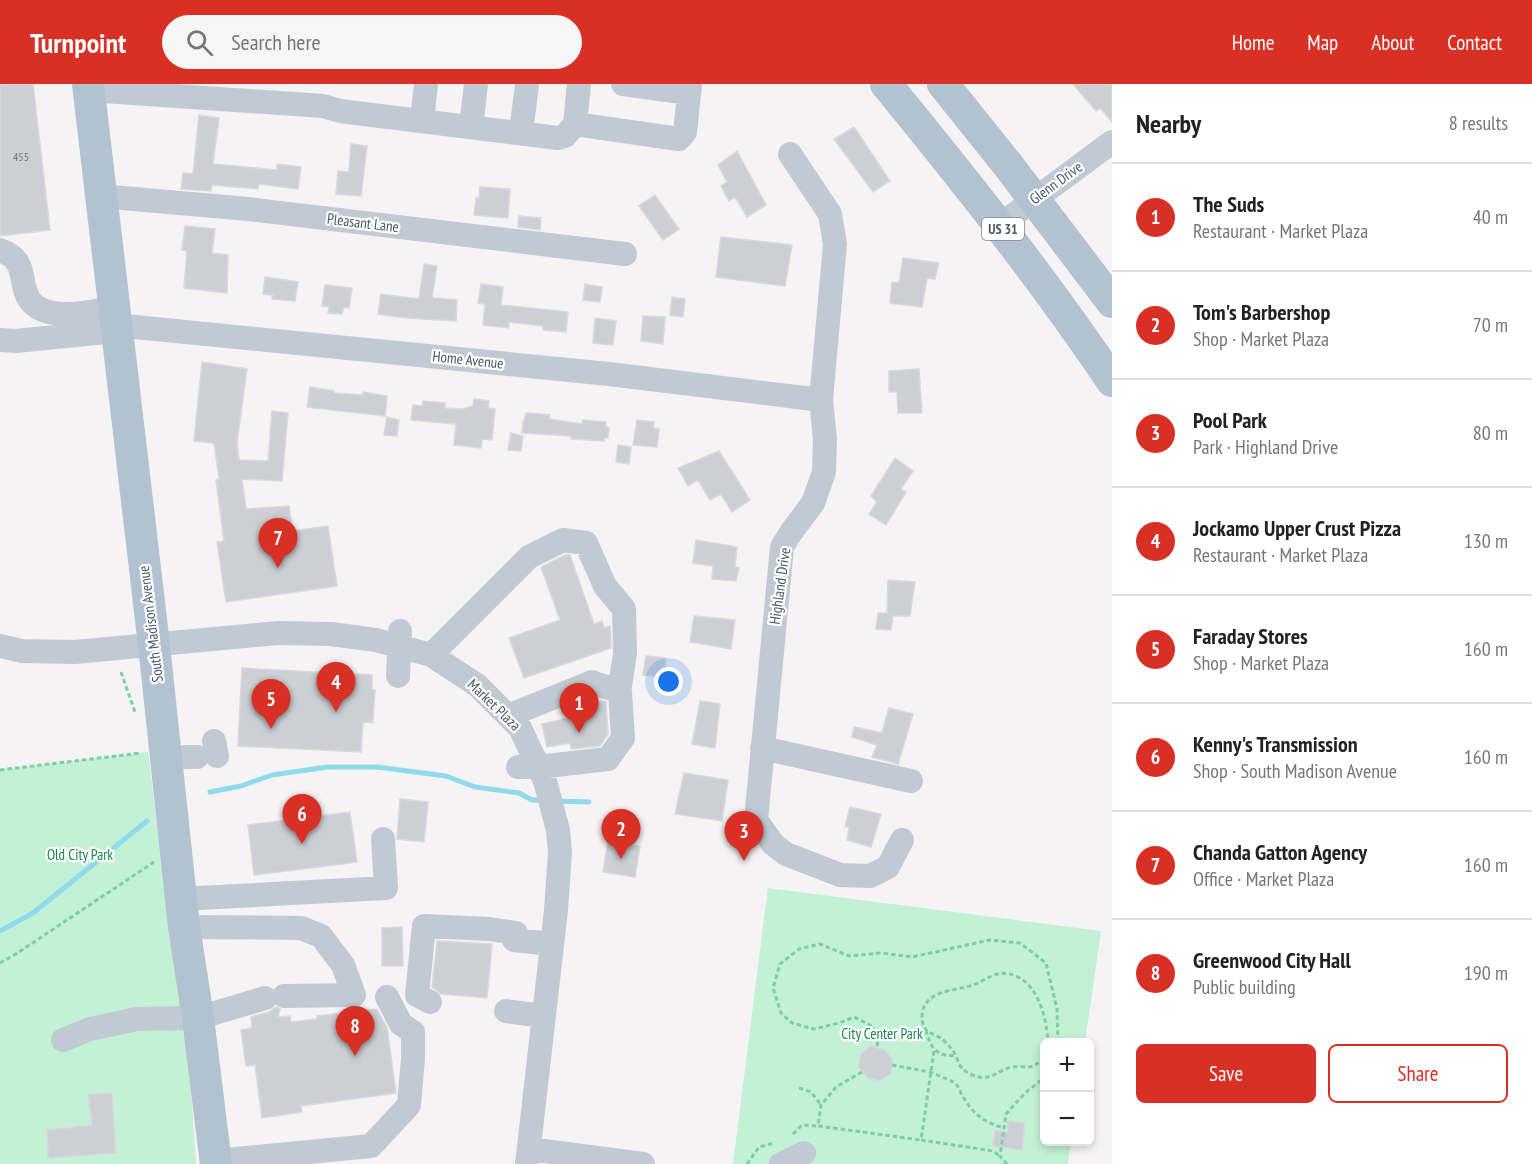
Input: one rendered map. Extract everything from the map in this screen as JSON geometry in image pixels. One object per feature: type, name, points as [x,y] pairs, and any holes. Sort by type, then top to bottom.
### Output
[{"type":"main road","name":"US 31","points":[[886,84],[1000,225],[1068,315],[1112,381]]},
{"type":"main road","name":"South Madison Avenue","points":[[88,87],[154,645],[183,913],[216,1162]]},
{"type":"main road","name":"US 31","points":[[953,87],[1112,302]]},
{"type":"street","points":[[422,121],[426,84]]},
{"type":"street","points":[[471,127],[476,84]]},
{"type":"street","points":[[521,134],[527,84]]},
{"type":"street","points":[[88,87],[323,106],[340,111],[558,138],[565,136],[574,124],[579,84]]},
{"type":"street","points":[[574,124],[679,139],[686,132],[690,88],[623,84]]},
{"type":"street","name":"Glenn Drive","points":[[1000,225],[1112,142]]},
{"type":"street","name":"Highland Drive","points":[[790,154],[830,214],[835,244],[820,400],[825,440],[824,472],[813,503],[782,547],[756,820],[773,844],[786,854],[840,875],[870,876],[888,867],[902,840]]},
{"type":"street","name":"Pleasant Lane","points":[[100,195],[248,209],[625,254]]},
{"type":"street","points":[[0,250],[14,259],[20,267],[29,299],[39,307],[52,312],[115,322]]},
{"type":"street","points":[[0,340],[16,341],[115,322]]},
{"type":"street","name":"Home Avenue","points":[[115,322],[609,374],[820,400]]},
{"type":"street","points":[[431,655],[529,557],[563,540],[586,543],[604,585],[624,609],[625,654],[619,692],[623,738],[608,759],[534,774]]},
{"type":"street","name":"Market Plaza","points":[[0,646],[22,651],[75,652],[278,633],[347,630],[376,640],[397,653],[431,655],[477,685],[520,728],[534,774],[558,830],[560,852],[552,944],[528,1157]]},
{"type":"street","points":[[508,716],[592,682],[619,692]]},
{"type":"street","points":[[762,748],[911,781]]},
{"type":"street","points":[[183,913],[268,896],[386,888],[383,839]]},
{"type":"street","points":[[63,1040],[90,1029],[137,1019],[198,1018],[275,997],[354,995],[343,965],[321,936],[301,928],[231,926],[183,913]]},
{"type":"street","points":[[430,1002],[417,995],[424,926],[489,929],[516,933],[514,940],[552,944]]},
{"type":"street","points":[[216,1162],[373,1155],[395,1121],[409,1105],[413,1032],[401,1024],[387,997]]},
{"type":"street","points":[[506,1011],[543,1016]]},
{"type":"street","points":[[781,1164],[804,1153]]},
{"type":"street","points":[[528,1157],[643,1164]]},
{"type":"path","points":[[121,672],[136,715]]},
{"type":"path","points":[[0,770],[148,752]]},
{"type":"path","points":[[0,963],[149,863],[176,854]]},
{"type":"path","points":[[877,1046],[879,1036],[870,1025],[854,1017],[814,1029],[792,1023],[781,1013],[773,988],[780,964],[799,949],[820,944],[849,956],[881,953],[912,957],[990,940],[1020,943],[1046,963],[1057,1009],[1058,1038]]},
{"type":"path","points":[[956,1056],[947,1057],[934,1051],[928,1041],[922,1021],[922,1010],[929,999],[946,990],[980,984],[994,974],[1007,972],[1020,978],[1037,997],[1047,1022],[1048,1038]]},
{"type":"path","points":[[926,1030],[940,1037],[956,1056],[961,1068],[975,1076],[986,1077],[1014,1067],[1037,1065],[1040,1062]]},
{"type":"path","points":[[921,1140],[934,1051]]},
{"type":"path","points":[[892,1065],[930,1072],[956,1083],[965,1103],[988,1124],[1004,1128]]},
{"type":"path","points":[[862,1072],[836,1087],[820,1105],[818,1126],[993,1151],[1007,1164]]},
{"type":"path","points":[[1000,1156],[1006,1114],[1040,1081]]},
{"type":"path","points":[[799,1088],[811,1092],[820,1105]]},
{"type":"green space","name":"Old City Park","points":[[148,752],[160,847],[174,837],[196,1164],[0,1164],[0,770]]},
{"type":"green space","name":"City Center Park","points":[[768,888],[1101,931],[1086,1038],[1040,1038],[1040,1146],[1070,1146],[1068,1164],[733,1164]]},
{"type":"building","points":[[0,84],[33,84],[50,230],[0,236]]},
{"type":"building","points":[[1073,84],[1112,84],[1112,122],[1100,108],[1096,111]]},
{"type":"building","points":[[199,115],[219,118],[213,164],[277,170],[277,164],[301,167],[298,189],[259,184],[258,189],[212,185],[211,191],[181,189],[183,173],[193,174]]},
{"type":"building","points":[[854,127],[890,181],[873,192],[834,139]]},
{"type":"building","points":[[351,144],[367,146],[361,196],[336,194],[338,171],[349,172]]},
{"type":"building","points":[[737,151],[766,205],[747,217],[735,197],[729,201],[721,186],[727,182],[718,165]]},
{"type":"building","points":[[480,187],[510,189],[508,218],[474,215]]},
{"type":"building","points":[[655,195],[679,229],[663,240],[639,206]]},
{"type":"building","points":[[519,216],[541,218],[540,230],[518,227]]},
{"type":"building","points":[[185,226],[215,229],[212,253],[228,255],[227,293],[184,288],[187,251],[182,250]]},
{"type":"building","points":[[721,237],[792,245],[785,286],[716,277]]},
{"type":"building","points":[[903,258],[939,263],[935,279],[927,278],[922,307],[890,303],[892,282],[899,283]]},
{"type":"building","points":[[424,264],[437,266],[432,298],[457,300],[456,321],[378,314],[381,294],[419,299]]},
{"type":"building","points":[[265,277],[298,282],[295,301],[272,299],[273,295],[263,294]]},
{"type":"building","points":[[481,284],[503,287],[501,305],[568,312],[566,332],[543,330],[543,326],[509,322],[509,328],[483,325],[485,304],[478,303]]},
{"type":"building","points":[[585,284],[602,287],[600,302],[583,300]]},
{"type":"building","points":[[325,285],[352,288],[349,308],[344,307],[342,314],[328,313],[329,307],[322,306]]},
{"type":"building","points":[[672,297],[685,299],[683,317],[670,315]]},
{"type":"building","points":[[643,316],[665,317],[663,344],[641,341]]},
{"type":"building","points":[[595,318],[616,321],[613,345],[593,343]]},
{"type":"building","points":[[202,362],[247,369],[237,443],[239,460],[268,461],[272,411],[288,413],[282,481],[242,479],[246,509],[289,506],[293,531],[328,526],[337,586],[226,602],[217,542],[224,541],[214,443],[194,441]]},
{"type":"building","points":[[919,369],[922,413],[898,413],[897,392],[889,392],[889,371]]},
{"type":"building","points":[[310,387],[334,391],[334,393],[362,395],[363,392],[387,396],[385,416],[307,407]]},
{"type":"building","points":[[474,399],[489,401],[488,408],[495,409],[492,440],[482,439],[481,448],[454,445],[456,424],[411,420],[413,405],[422,406],[423,401],[445,403],[445,408],[462,409],[473,406]]},
{"type":"building","points":[[526,413],[550,415],[549,419],[582,424],[583,420],[606,422],[606,427],[609,428],[608,438],[604,438],[604,441],[522,433]]},
{"type":"building","points":[[387,417],[399,420],[397,436],[384,435]]},
{"type":"building","points":[[637,420],[654,422],[653,428],[659,429],[657,447],[633,445]]},
{"type":"building","points":[[511,433],[523,436],[521,451],[508,450]]},
{"type":"building","points":[[618,445],[631,447],[629,464],[616,462]]},
{"type":"building","points":[[719,451],[750,500],[732,512],[721,494],[710,500],[698,480],[688,486],[678,468]]},
{"type":"building","points":[[895,458],[913,471],[901,489],[906,492],[886,525],[869,514],[877,502],[871,496]]},
{"type":"building","points":[[696,540],[737,547],[735,567],[739,568],[736,581],[712,579],[713,566],[693,563]]},
{"type":"building","points":[[565,555],[570,555],[594,624],[602,621],[604,628],[610,626],[611,648],[524,678],[509,638],[560,620],[541,567]]},
{"type":"building","points":[[888,580],[915,582],[910,616],[893,616],[891,630],[876,629],[878,613],[887,613]]},
{"type":"building","points":[[694,616],[735,620],[731,649],[690,642]]},
{"type":"building","points":[[646,656],[666,658],[664,677],[643,675]]},
{"type":"building","points":[[242,668],[372,675],[372,689],[375,690],[373,723],[363,722],[361,752],[238,746]]},
{"type":"building","points":[[700,701],[720,704],[715,748],[692,744]]},
{"type":"building","points":[[606,702],[608,734],[600,746],[571,749],[570,743],[547,747],[542,724],[568,718],[564,709]]},
{"type":"building","points":[[889,708],[913,714],[898,764],[872,757],[877,745],[852,737],[854,727],[882,733]]},
{"type":"building","points":[[684,773],[728,780],[722,821],[675,814]]},
{"type":"building","points":[[400,799],[428,802],[424,842],[397,839]]},
{"type":"building","points":[[850,807],[881,814],[871,847],[847,840],[849,827],[845,827]]},
{"type":"building","points":[[350,812],[357,862],[254,875],[248,825]]},
{"type":"building","points":[[608,841],[640,846],[635,877],[603,872]]},
{"type":"building","points":[[402,927],[403,966],[382,966],[382,928]]},
{"type":"building","points":[[437,941],[492,944],[487,998],[441,994],[432,987]]},
{"type":"building","points":[[276,1007],[280,1009],[278,1017],[290,1016],[291,1022],[317,1019],[317,1016],[377,1009],[387,1028],[396,1093],[301,1106],[302,1112],[262,1118],[255,1065],[246,1066],[241,1030],[252,1028],[251,1017],[269,1012]]},
{"type":"building","points":[[871,1046],[885,1050],[893,1060],[891,1073],[880,1081],[868,1078],[858,1067],[861,1054]]},
{"type":"building","points":[[112,1093],[116,1153],[48,1158],[47,1130],[92,1125],[88,1094]]},
{"type":"building","points":[[1008,1121],[1025,1123],[1022,1150],[993,1146],[995,1130],[1007,1132]]},
{"type":"waterway","points":[[210,792],[241,786],[272,775],[327,767],[377,767],[446,776],[475,787],[519,793],[532,800],[542,800]]},
{"type":"waterway","points":[[558,801],[589,802]]},
{"type":"waterway","points":[[0,931],[33,913],[147,821]]},
{"type":"place","name":"Chanda Gatton Agency","points":[[278,568]]},
{"type":"place","name":"Jockamo Upper Crust Pizza","points":[[336,712]]},
{"type":"place","name":"Faraday Stores","points":[[271,729]]},
{"type":"place","name":"The Suds","points":[[579,733]]},
{"type":"place","name":"Kenny's Transmission","points":[[302,844]]},
{"type":"place","name":"Tom's Barbershop","points":[[621,859]]},
{"type":"place","name":"Pool Park","points":[[744,861]]},
{"type":"place","name":"Greenwood City Hall","points":[[355,1056]]}]
